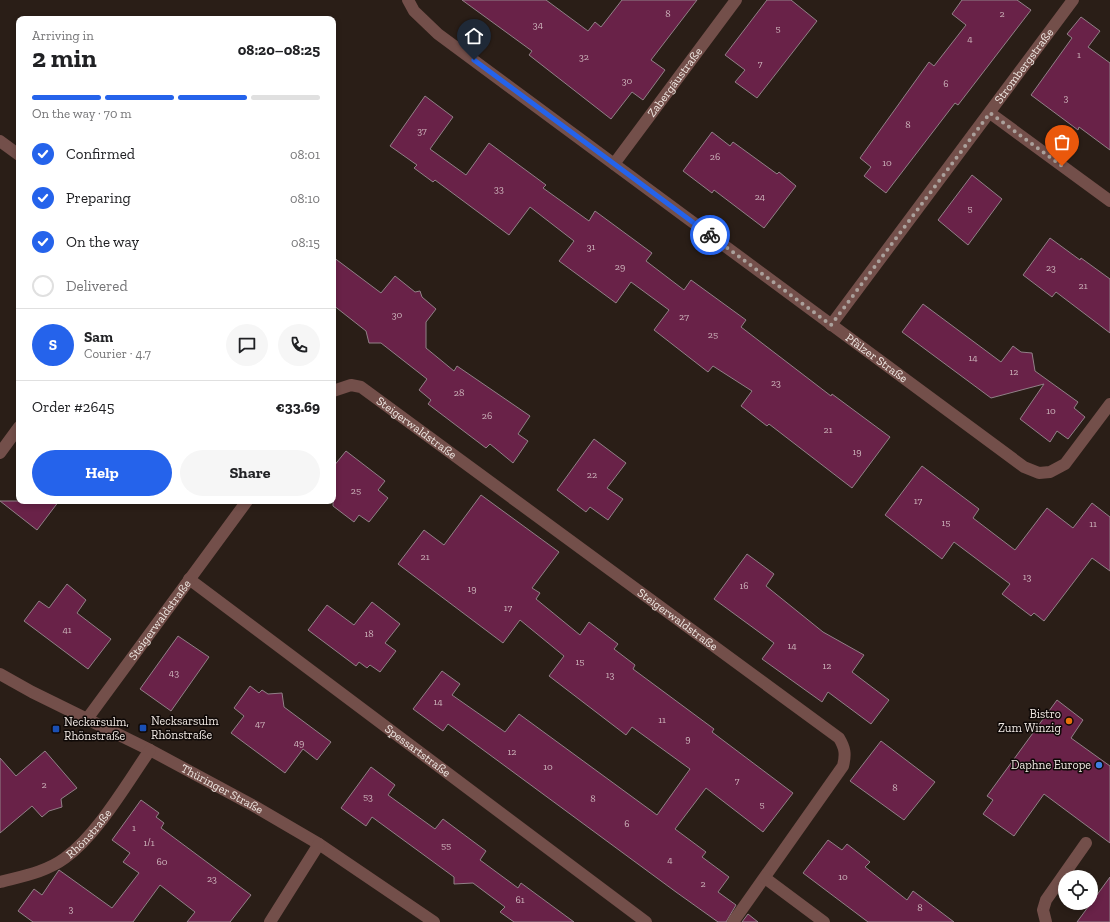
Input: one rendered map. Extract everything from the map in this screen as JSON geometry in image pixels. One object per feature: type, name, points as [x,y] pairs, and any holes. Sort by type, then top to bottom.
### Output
[{"type":"street","name":"Pfälzer Straße","points":[[408,0],[414,11],[438,34],[1024,466],[1039,473],[1050,472],[1065,464],[1110,404]]},
{"type":"street","name":"Zabergäustraße","points":[[614,164],[736,0]]},
{"type":"street","name":"Strombergstraße","points":[[831,325],[1073,0]]},
{"type":"street","points":[[990,113],[1110,201]]},
{"type":"street","points":[[0,141],[16,153]]},
{"type":"street","name":"Steigerwaldstraße","points":[[336,390],[351,385],[361,386],[839,738],[844,746],[846,756],[843,766],[765,878],[732,922]]},
{"type":"street","points":[[0,453],[16,431]]},
{"type":"street","name":"Steigerwaldstraße","points":[[87,719],[245,504]]},
{"type":"street","name":"Spessartstraße","points":[[189,579],[646,922]]},
{"type":"street","name":"Thüringer Straße","points":[[0,674],[32,692],[150,750],[254,806],[319,844],[434,922]]},
{"type":"street","name":"Rhönstraße","points":[[0,882],[36,873],[65,858],[88,836],[150,750]]},
{"type":"street","points":[[1046,922],[1043,910],[1046,900],[1086,843]]},
{"type":"street","points":[[270,922],[319,844]]},
{"type":"street","points":[[765,878],[824,922]]},
{"type":"building","points":[[462,0],[546,0],[588,31],[595,22],[601,27],[622,0],[697,0],[651,60],[665,70],[643,100],[632,92],[611,119],[529,55],[532,51]]},
{"type":"building","points":[[767,0],[791,0],[817,21],[757,98],[735,82],[745,70],[725,55]]},
{"type":"building","points":[[962,0],[1017,0],[1031,10],[958,105],[955,103],[886,193],[864,176],[871,167],[860,158],[929,62],[934,66],[966,25],[952,14]]},
{"type":"building","points":[[1081,17],[1100,31],[1088,47],[1110,63],[1110,150],[1079,127],[1078,130],[1031,95],[1072,38],[1067,34]]},
{"type":"building","points":[[425,96],[453,117],[430,149],[466,175],[489,143],[546,185],[543,188],[589,221],[595,211],[652,253],[646,261],[684,290],[691,280],[746,320],[741,327],[831,396],[832,394],[890,437],[852,488],[769,424],[767,426],[741,406],[752,391],[713,366],[708,372],[654,330],[669,310],[631,282],[616,303],[559,261],[574,241],[530,207],[509,235],[435,180],[433,182],[414,168],[417,165],[390,146]]},
{"type":"building","points":[[712,132],[730,146],[733,142],[777,174],[779,172],[796,186],[764,228],[714,190],[712,193],[683,171]]},
{"type":"building","points":[[972,175],[1002,199],[968,245],[938,220]]},
{"type":"building","points":[[1050,238],[1080,260],[1081,258],[1110,279],[1110,333],[1056,292],[1052,297],[1023,275]]},
{"type":"building","points":[[336,259],[381,293],[395,276],[415,292],[420,291],[422,297],[436,309],[426,322],[426,348],[454,371],[457,366],[530,416],[518,434],[528,441],[513,463],[490,444],[486,448],[428,404],[431,400],[419,390],[427,379],[381,343],[369,343],[366,331],[336,307]]},
{"type":"building","points":[[923,304],[1001,362],[1013,346],[1021,352],[1032,353],[1035,371],[1078,402],[1074,408],[1085,417],[1068,439],[1057,431],[1050,442],[1020,419],[1044,384],[991,398],[902,332]]},
{"type":"building","points":[[594,439],[626,463],[607,488],[623,499],[608,520],[590,507],[586,512],[557,490]]},
{"type":"building","points":[[346,451],[385,481],[378,490],[388,498],[369,522],[359,515],[354,522],[333,506],[333,504],[336,504],[336,463]]},
{"type":"building","points":[[922,466],[979,509],[973,518],[1015,550],[1047,508],[1073,528],[1092,503],[1110,517],[1110,571],[1092,558],[1044,621],[1034,613],[1031,616],[1002,594],[1010,584],[954,542],[942,559],[885,515]]},
{"type":"building","points":[[481,495],[559,552],[532,588],[540,593],[536,599],[580,635],[589,622],[618,644],[614,649],[635,665],[633,669],[714,729],[712,732],[793,793],[763,832],[706,788],[675,829],[706,852],[702,857],[729,877],[718,892],[736,905],[726,922],[718,922],[448,724],[443,731],[413,709],[442,671],[460,684],[452,695],[505,732],[519,714],[657,815],[690,769],[632,727],[626,735],[549,676],[564,656],[520,620],[503,643],[398,564],[424,530],[444,545]]},
{"type":"building","points":[[0,501],[16,501],[16,504],[57,504],[37,530]]},
{"type":"building","points":[[747,554],[774,574],[766,586],[823,632],[864,655],[852,672],[889,700],[871,724],[828,692],[822,702],[762,659],[774,643],[714,599]]},
{"type":"building","points":[[67,584],[86,600],[77,613],[111,639],[88,669],[24,621],[39,601],[49,608]]},
{"type":"building","points":[[372,602],[400,624],[385,643],[396,651],[380,672],[370,665],[367,668],[359,662],[356,666],[308,630],[327,605],[354,625]]},
{"type":"building","points":[[178,636],[209,657],[171,711],[140,689]]},
{"type":"building","points":[[250,686],[259,693],[262,690],[268,694],[282,693],[284,707],[331,742],[317,760],[303,749],[285,773],[231,733],[244,716],[234,708]]},
{"type":"building","points":[[1057,700],[1083,720],[1071,738],[1110,766],[1110,843],[1044,794],[1014,836],[983,814],[993,800],[987,796]]},
{"type":"building","points":[[881,741],[935,782],[904,820],[850,781]]},
{"type":"building","points":[[45,751],[77,788],[61,799],[62,807],[49,811],[42,817],[32,806],[0,833],[0,758],[16,776]]},
{"type":"building","points":[[371,767],[395,785],[388,795],[435,829],[443,819],[486,851],[480,860],[518,888],[521,883],[574,922],[514,922],[500,912],[505,907],[473,883],[454,884],[454,877],[372,817],[366,826],[341,808]]},
{"type":"building","points":[[141,800],[159,813],[156,817],[164,823],[161,828],[251,895],[230,922],[187,922],[195,912],[160,885],[133,922],[33,922],[18,911],[34,889],[42,895],[59,870],[112,908],[139,873],[123,862],[130,853],[112,840]]},
{"type":"building","points":[[828,840],[842,850],[847,844],[870,862],[865,867],[907,900],[913,891],[954,922],[868,922],[803,873]]},
{"type":"building","points":[[1110,877],[1110,922],[1077,922],[1086,910],[1098,910],[1098,893]]},
{"type":"building","points":[[748,914],[758,922],[742,922]]},
{"type":"way so far","points":[[710,235],[831,325],[990,113],[1062,166]]},
{"type":"place","name":"Bistro Zum Winzig","points":[[1069,721]]},
{"type":"place","name":"Necksarsulm Rhönstraße","points":[[143,728]]},
{"type":"place","name":"Neckarsulm, Rhönstraße","points":[[56,729]]},
{"type":"place","name":"Daphne Europe","points":[[1099,765]]},
{"type":"route","points":[[474,60],[710,235]]}]
